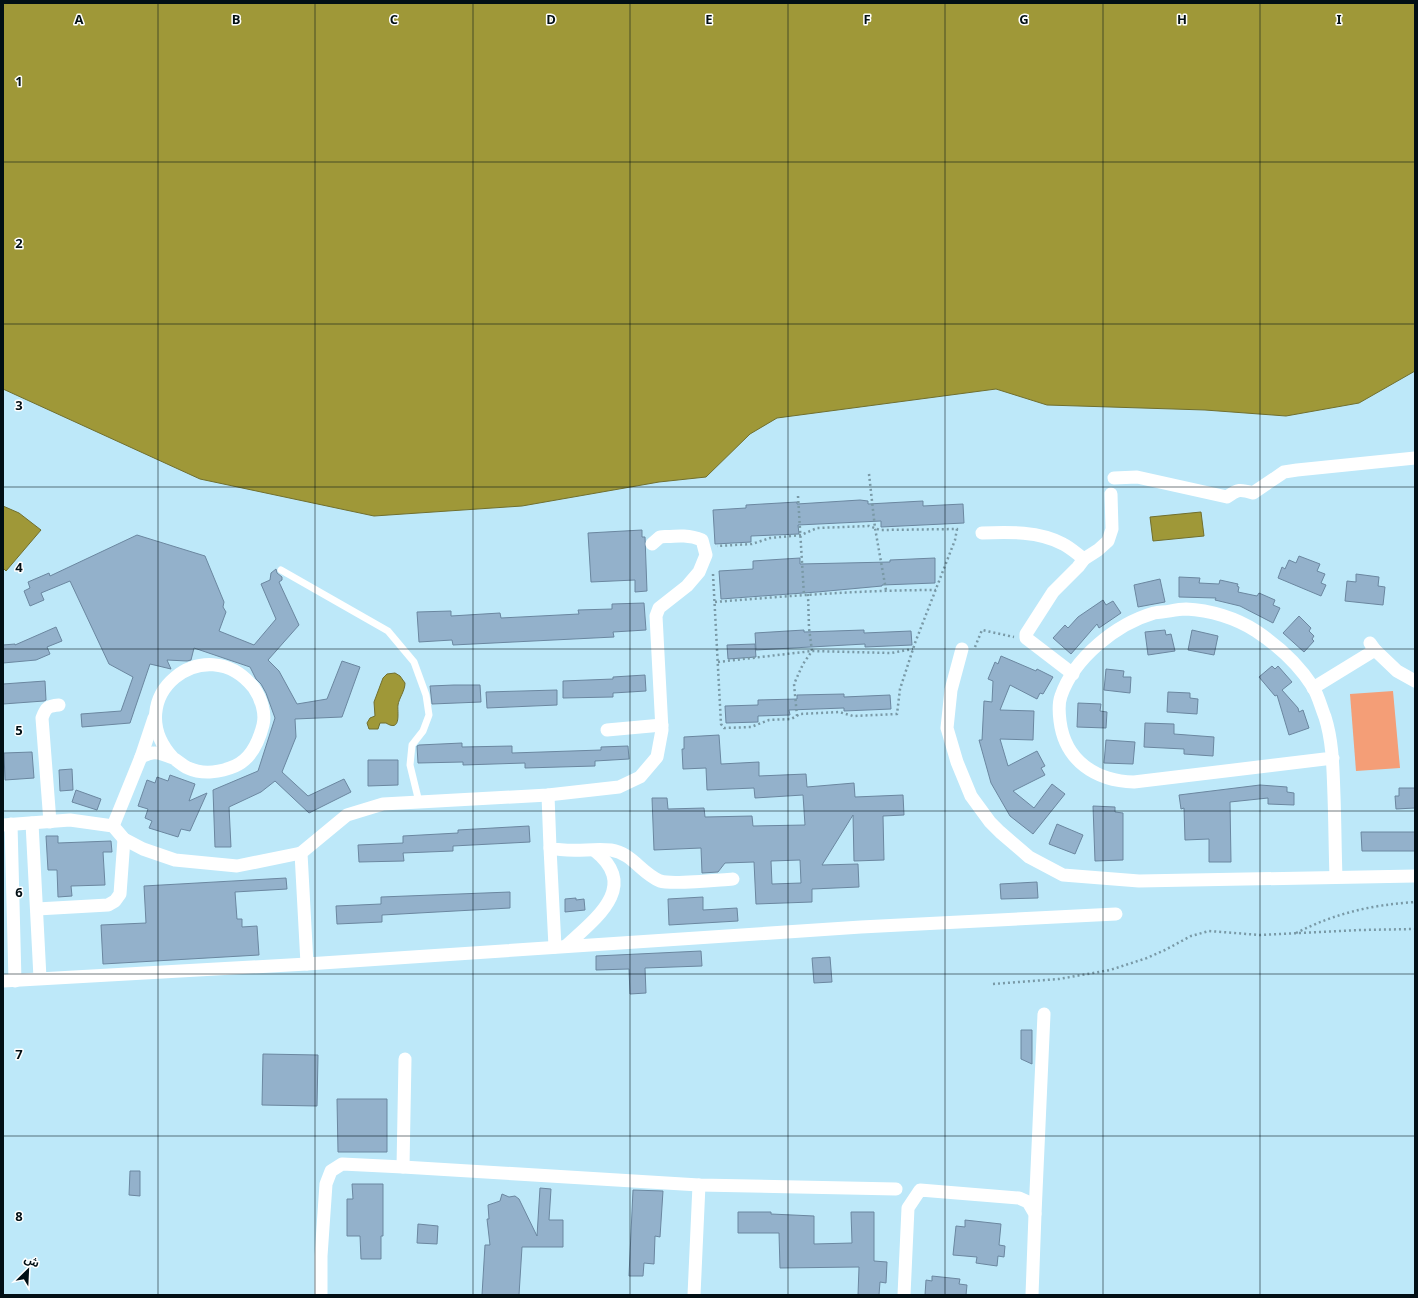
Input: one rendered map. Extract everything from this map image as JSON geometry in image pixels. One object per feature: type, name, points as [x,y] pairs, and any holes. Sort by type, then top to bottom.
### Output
[{"type":"street","points":[[1114,478],[1137,477],[1227,497],[1235,491],[1242,490],[1253,493],[1284,472],[1415,458]]},
{"type":"street","points":[[1073,674],[1026,638],[1026,634],[1053,592],[1078,568],[1084,558],[1098,550],[1108,541],[1112,529],[1111,494]]},
{"type":"street","points":[[982,533],[1013,532],[1048,538],[1062,543],[1084,558]]},
{"type":"street","points":[[652,544],[660,537],[685,535],[695,537],[702,540],[706,555],[699,572],[687,586],[659,608],[656,616],[662,725],[657,757],[640,777],[619,787],[548,795],[383,804],[347,815],[301,853],[237,866],[175,860],[143,849],[124,839],[112,826],[70,820],[7,824],[9,981],[40,978],[307,964],[861,927],[1116,914]]},
{"type":"street","points":[[1333,758],[1134,782],[1122,782],[1102,776],[1086,768],[1074,757],[1064,741],[1059,712],[1061,697],[1081,662],[1094,648],[1112,633],[1130,623],[1154,613],[1185,609],[1211,612],[1232,618],[1250,627],[1265,637],[1298,668],[1313,688],[1325,718],[1333,758],[1336,877]]},
{"type":"street","points":[[1313,688],[1373,646],[1398,671],[1415,681]]},
{"type":"street","points":[[962,649],[951,690],[947,728],[957,762],[971,796],[990,822],[1000,832],[1029,856],[1063,875],[1139,881],[1415,876]]},
{"type":"street","points":[[112,826],[141,757],[155,713],[162,691],[174,677],[195,666],[214,664],[231,669],[247,679],[257,692],[264,716],[260,739],[250,755],[237,765],[219,772],[207,772],[188,768],[173,758],[164,749],[157,732],[155,713]]},
{"type":"street","points":[[50,822],[42,718],[44,711],[49,706],[59,705]]},
{"type":"street","points":[[607,730],[662,725]]},
{"type":"street","points":[[141,757],[153,753],[173,758]]},
{"type":"street","points":[[548,795],[550,848],[560,947]]},
{"type":"street","points":[[32,823],[40,978]]},
{"type":"street","points":[[37,909],[108,905],[114,901],[120,894],[124,839]]},
{"type":"street","points":[[550,848],[562,851],[611,850],[626,855],[642,870],[660,881],[676,882],[733,879]]},
{"type":"street","points":[[560,947],[594,920],[606,906],[612,895],[615,883],[613,873],[604,858],[595,851]]},
{"type":"street","points":[[301,853],[307,964]]},
{"type":"street","points":[[1032,1295],[1044,1014]]},
{"type":"street","points":[[403,1167],[405,1059]]},
{"type":"street","points":[[321,1295],[321,1256],[326,1184],[331,1171],[342,1164],[699,1184],[896,1189]]},
{"type":"street","points":[[694,1295],[699,1184]]},
{"type":"street","points":[[904,1295],[908,1208],[920,1190],[1019,1198],[1028,1202],[1036,1214]]},
{"type":"lane","points":[[282,570],[388,631],[414,662],[426,695],[429,715],[423,731],[412,745],[410,766],[419,802]]},
{"type":"path","points":[[869,474],[875,528],[886,590]]},
{"type":"path","points":[[798,496],[804,595]]},
{"type":"path","points":[[712,546],[752,544],[770,538],[801,535],[818,528],[869,526],[880,530],[957,529],[955,540],[913,649],[900,689],[897,714],[853,716],[839,712],[800,714],[791,719],[769,720],[751,727],[724,728],[721,724],[713,570]]},
{"type":"path","points":[[715,602],[808,594],[886,590],[936,590]]},
{"type":"path","points":[[797,716],[794,684],[803,664],[812,651],[808,628],[808,594]]},
{"type":"path","points":[[962,649],[974,648],[982,630],[1026,638]]},
{"type":"path","points":[[718,662],[812,651],[891,653],[913,649]]},
{"type":"path","points":[[1295,933],[1346,912],[1383,905],[1415,902]]},
{"type":"path","points":[[993,984],[1059,979],[1110,970],[1147,958],[1200,933],[1218,932],[1260,935],[1415,929]]},
{"type":"shaded area","points":[[3,3],[1415,3],[1415,371],[1359,403],[1286,416],[1205,410],[1047,405],[996,389],[777,418],[750,434],[706,477],[659,482],[522,506],[374,516],[200,479],[3,389]]},
{"type":"shaded area","points":[[3,506],[19,513],[41,530],[6,571],[3,568]]},
{"type":"shaded area","points":[[1201,512],[1204,536],[1153,541],[1150,517]]},
{"type":"shaded area","points":[[395,673],[400,676],[405,683],[398,705],[397,723],[391,725],[380,723],[378,729],[369,729],[367,723],[370,718],[375,716],[374,702],[383,678],[387,674]]},
{"type":"shaded area","points":[[1393,691],[1400,768],[1356,771],[1350,694]]},
{"type":"building","points":[[860,500],[868,501],[868,504],[923,501],[923,506],[963,504],[964,523],[881,527],[881,521],[798,525],[799,534],[751,536],[751,542],[715,544],[713,510],[746,508],[746,505],[797,502],[797,504]]},
{"type":"building","points":[[642,530],[642,537],[645,537],[647,591],[635,592],[635,580],[591,582],[588,533]]},
{"type":"building","points":[[137,535],[205,556],[224,602],[223,607],[226,612],[219,631],[254,645],[276,619],[261,584],[270,580],[271,573],[276,569],[277,573],[282,577],[282,580],[279,582],[299,625],[268,660],[279,671],[297,704],[327,699],[342,661],[360,667],[342,717],[295,719],[296,737],[282,772],[308,796],[344,779],[351,792],[309,813],[275,781],[261,792],[229,807],[231,847],[215,847],[213,790],[258,771],[275,718],[266,693],[250,667],[194,648],[191,660],[167,660],[171,669],[150,664],[130,723],[82,727],[81,714],[121,711],[133,677],[109,664],[70,581],[41,593],[44,600],[30,606],[24,591],[30,588],[28,582],[49,573],[50,576]]},
{"type":"building","points":[[1299,556],[1320,564],[1317,571],[1325,574],[1321,583],[1326,585],[1321,596],[1278,578],[1282,567],[1285,569],[1289,560],[1296,563]]},
{"type":"building","points":[[800,558],[800,564],[890,562],[890,560],[935,558],[935,583],[882,585],[817,592],[721,599],[719,571],[753,569],[753,561]]},
{"type":"building","points":[[1356,574],[1379,577],[1378,586],[1385,587],[1383,605],[1345,601],[1347,581],[1356,582]]},
{"type":"building","points":[[1179,577],[1200,578],[1199,583],[1219,584],[1220,580],[1238,584],[1238,592],[1257,596],[1259,593],[1275,600],[1273,605],[1280,608],[1273,623],[1240,606],[1215,600],[1216,598],[1179,597]]},
{"type":"building","points":[[1160,579],[1165,602],[1138,607],[1134,585]]},
{"type":"building","points":[[1103,600],[1106,605],[1113,601],[1121,613],[1099,628],[1097,624],[1071,654],[1053,638],[1065,625],[1068,628],[1078,617]]},
{"type":"building","points":[[644,603],[646,630],[613,632],[614,637],[453,645],[452,640],[419,642],[417,612],[451,611],[451,616],[500,613],[501,618],[579,614],[578,610],[612,609],[612,604]]},
{"type":"building","points":[[1299,616],[1311,628],[1309,631],[1314,636],[1312,639],[1314,641],[1304,652],[1283,633]]},
{"type":"building","points":[[56,627],[62,641],[47,647],[50,654],[36,660],[3,663],[3,645],[15,645]]},
{"type":"building","points":[[804,630],[804,632],[864,630],[864,633],[911,631],[912,645],[865,647],[865,644],[756,650],[755,633]]},
{"type":"building","points":[[1165,630],[1166,635],[1171,634],[1175,651],[1148,655],[1145,632]]},
{"type":"building","points":[[1192,630],[1218,636],[1214,655],[1188,650]]},
{"type":"building","points":[[755,644],[756,657],[728,659],[727,645]]},
{"type":"building","points":[[1001,656],[1036,671],[1037,669],[1053,677],[1043,694],[1040,693],[1037,699],[1010,685],[1000,710],[1034,711],[1033,740],[1000,739],[1008,766],[1037,751],[1045,766],[1041,768],[1045,775],[1013,791],[1034,808],[1052,784],[1065,794],[1033,834],[1010,816],[991,783],[979,740],[982,740],[984,701],[992,702],[993,681],[988,679],[995,662],[998,664]]},
{"type":"building","points":[[1272,666],[1275,669],[1278,666],[1292,682],[1282,690],[1298,708],[1299,712],[1303,710],[1309,728],[1289,735],[1277,695],[1275,696],[1259,677]]},
{"type":"building","points":[[1106,669],[1124,671],[1123,677],[1131,677],[1130,693],[1104,690]]},
{"type":"building","points":[[645,675],[646,691],[613,693],[613,697],[563,698],[563,681],[613,679],[613,677]]},
{"type":"building","points":[[45,681],[46,700],[3,704],[3,684]]},
{"type":"building","points":[[480,685],[481,702],[432,704],[430,686]]},
{"type":"building","points":[[557,690],[557,705],[487,708],[486,692]]},
{"type":"building","points":[[1168,692],[1190,693],[1190,698],[1198,699],[1197,714],[1167,712]]},
{"type":"building","points":[[844,694],[844,697],[890,695],[891,709],[844,711],[844,708],[789,710],[790,715],[758,716],[758,722],[726,723],[725,706],[758,705],[758,700],[797,699],[797,695]]},
{"type":"building","points":[[1078,703],[1101,704],[1100,711],[1107,712],[1106,728],[1077,727]]},
{"type":"building","points":[[1145,723],[1174,724],[1174,734],[1214,737],[1213,756],[1184,754],[1184,749],[1144,747]]},
{"type":"building","points":[[719,735],[721,764],[759,762],[759,776],[806,774],[807,787],[854,783],[855,797],[903,795],[904,815],[883,816],[884,860],[854,861],[853,815],[822,865],[858,864],[859,887],[812,889],[812,902],[756,904],[754,862],[725,863],[718,872],[702,873],[701,848],[654,850],[652,798],[667,798],[668,809],[704,808],[705,817],[752,816],[753,826],[805,825],[803,795],[755,798],[754,788],[707,790],[706,768],[683,769],[682,749],[684,749],[684,737]],"holes":[[[800,860],[801,883],[772,884],[771,861]]]},
{"type":"building","points":[[1106,740],[1135,742],[1133,764],[1104,763]]},
{"type":"building","points":[[462,743],[462,747],[512,746],[512,753],[601,750],[601,747],[628,746],[629,759],[595,761],[595,766],[525,768],[525,763],[463,765],[463,762],[418,763],[417,746],[419,745]]},
{"type":"building","points":[[32,752],[34,778],[5,780],[4,753]]},
{"type":"building","points":[[368,760],[398,760],[398,785],[368,786]]},
{"type":"building","points":[[72,769],[73,790],[60,791],[59,770]]},
{"type":"building","points":[[170,775],[195,784],[189,801],[207,793],[190,831],[181,829],[178,837],[149,828],[152,821],[145,818],[148,809],[138,806],[147,780],[155,783],[157,777],[168,781]]},
{"type":"building","points":[[1260,785],[1287,787],[1287,792],[1294,793],[1294,805],[1268,804],[1268,798],[1230,802],[1231,862],[1209,862],[1209,839],[1185,840],[1184,808],[1181,809],[1179,795]]},
{"type":"building","points":[[1399,788],[1415,788],[1415,808],[1396,809],[1395,796],[1399,796]]},
{"type":"building","points":[[76,790],[101,799],[97,810],[72,802]]},
{"type":"building","points":[[1093,806],[1115,807],[1115,812],[1123,813],[1123,860],[1095,861]]},
{"type":"building","points":[[1057,824],[1083,835],[1075,854],[1049,844]]},
{"type":"building","points":[[529,826],[530,842],[453,846],[453,851],[403,853],[404,861],[359,862],[358,845],[403,843],[403,836],[458,833],[458,830]]},
{"type":"building","points":[[1361,832],[1415,832],[1415,851],[1362,851]]},
{"type":"building","points":[[46,836],[58,836],[58,843],[111,841],[112,852],[103,852],[105,885],[71,886],[72,896],[58,897],[57,870],[48,870]]},
{"type":"building","points":[[286,878],[287,889],[235,892],[237,919],[242,919],[242,927],[257,926],[259,955],[103,964],[101,925],[146,923],[144,886]]},
{"type":"building","points":[[1037,882],[1038,898],[1001,899],[1000,884]]},
{"type":"building","points":[[510,892],[510,908],[382,915],[382,922],[337,924],[336,906],[381,904],[381,897]]},
{"type":"building","points":[[703,897],[703,910],[737,908],[738,921],[669,925],[668,899]]},
{"type":"building","points":[[576,898],[576,900],[584,899],[585,910],[565,912],[565,899]]},
{"type":"building","points":[[701,951],[702,966],[645,968],[646,993],[630,994],[629,969],[596,970],[596,956]]},
{"type":"building","points":[[830,957],[832,982],[814,983],[812,958]]},
{"type":"building","points":[[1021,1030],[1032,1030],[1032,1064],[1021,1059]]},
{"type":"building","points":[[263,1054],[318,1055],[317,1106],[262,1105]]},
{"type":"building","points":[[337,1099],[387,1099],[387,1152],[338,1152]]},
{"type":"building","points":[[130,1171],[140,1171],[140,1196],[129,1195]]},
{"type":"building","points":[[352,1184],[383,1184],[383,1236],[381,1236],[381,1259],[361,1259],[360,1236],[347,1236],[347,1199],[353,1199]]},
{"type":"building","points":[[540,1188],[551,1189],[549,1220],[563,1220],[563,1247],[522,1247],[519,1295],[482,1295],[485,1245],[490,1245],[487,1219],[489,1219],[488,1205],[500,1201],[502,1194],[509,1197],[515,1196],[519,1199],[537,1236]]},
{"type":"building","points":[[633,1190],[663,1191],[660,1237],[655,1236],[654,1264],[644,1263],[643,1276],[629,1276]]},
{"type":"building","points":[[738,1212],[771,1212],[771,1214],[814,1216],[814,1244],[852,1243],[851,1212],[874,1212],[874,1261],[887,1262],[886,1283],[880,1282],[879,1295],[858,1295],[859,1267],[780,1268],[779,1233],[738,1233]]},
{"type":"building","points":[[965,1220],[1001,1224],[999,1245],[1005,1246],[1004,1257],[998,1256],[997,1266],[976,1263],[977,1257],[953,1255],[956,1226],[965,1227]]},
{"type":"building","points":[[418,1224],[438,1226],[437,1244],[417,1243]]},
{"type":"building","points":[[932,1276],[960,1279],[959,1284],[967,1285],[966,1295],[925,1295],[926,1280],[932,1281]]}]
